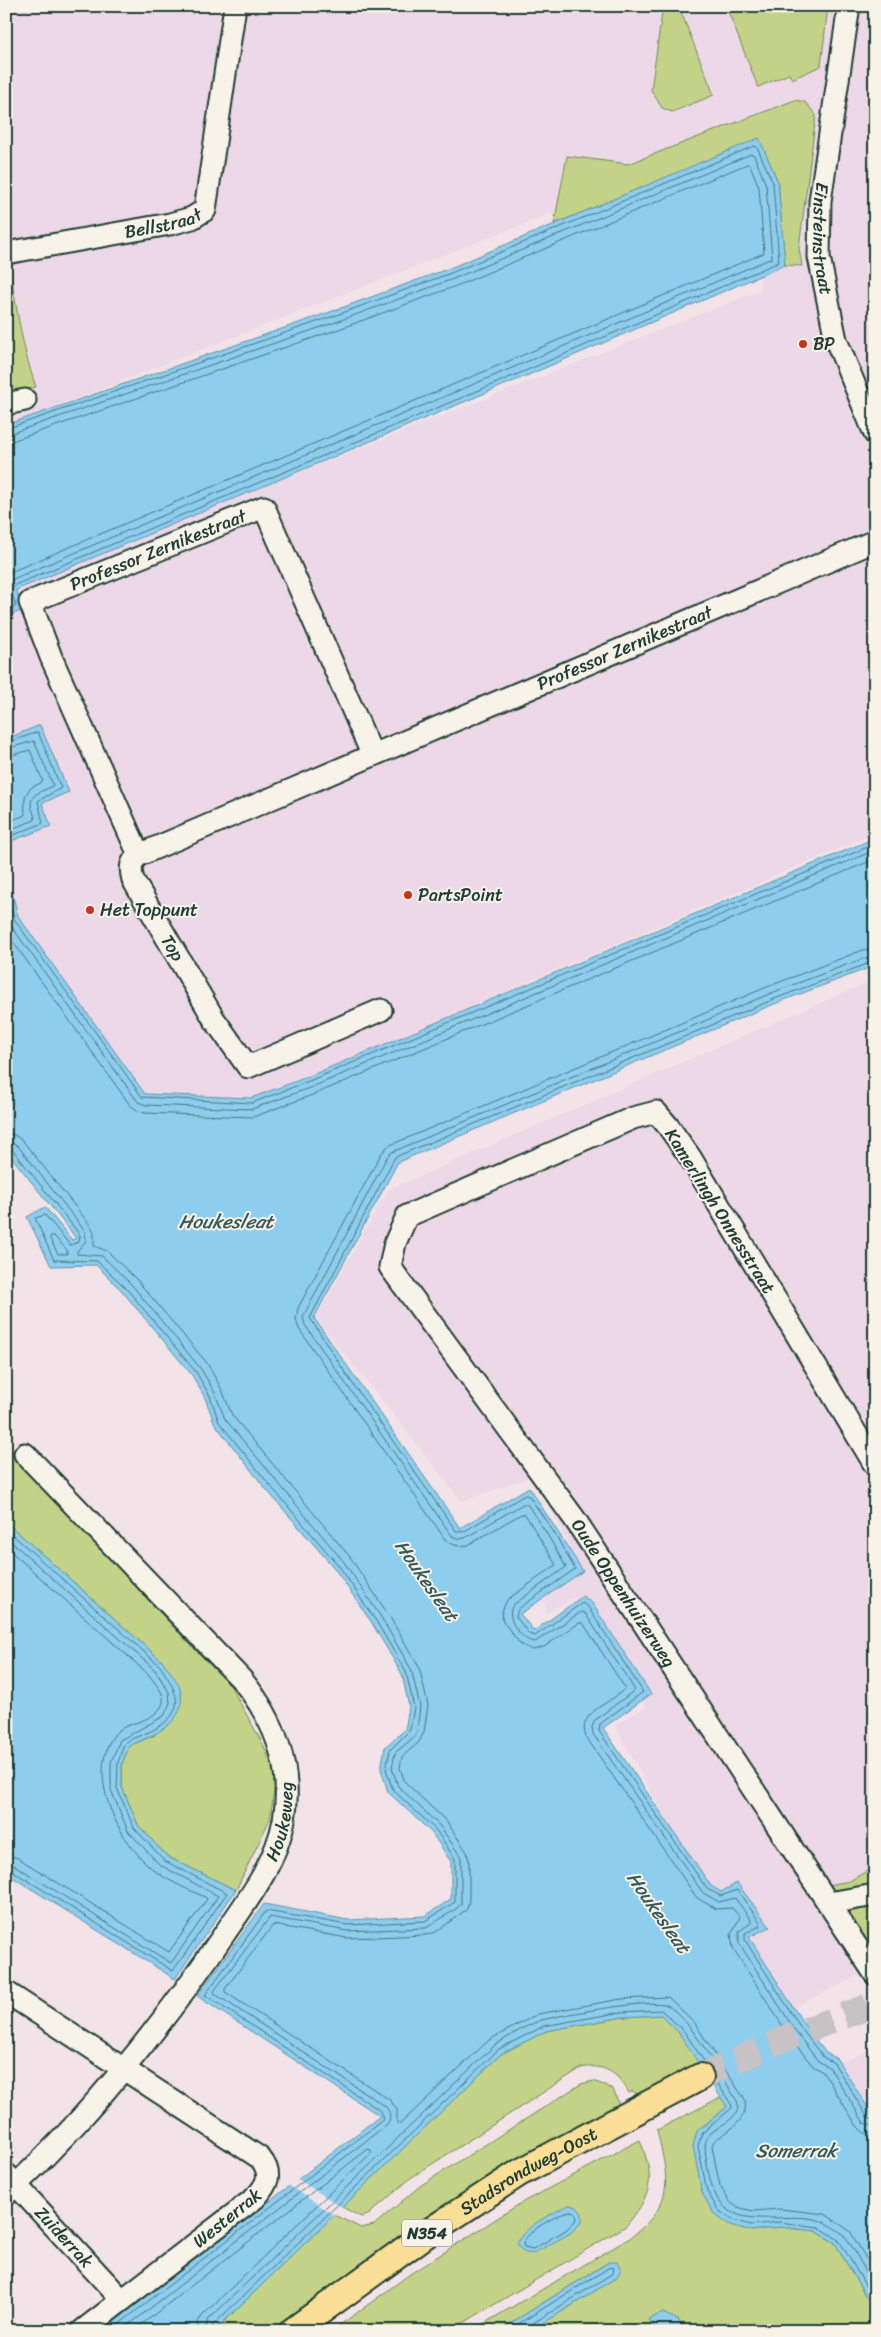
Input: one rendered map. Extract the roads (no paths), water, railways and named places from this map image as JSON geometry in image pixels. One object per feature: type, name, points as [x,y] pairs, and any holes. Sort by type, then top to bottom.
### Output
[{"type":"main road","name":"Stadsrondweg-Oost","points":[[293,2331],[429,2232],[519,2173],[700,2077]]},
{"type":"street","name":"Bellstraat","points":[[6,253],[170,224],[192,218],[205,210],[235,6]]},
{"type":"street","name":"Einsteinstraat","points":[[849,6],[820,201],[819,258],[836,340],[875,434]]},
{"type":"street","name":"Professor Zernikestraat","points":[[372,754],[264,507],[30,602],[51,656],[139,855],[875,541]]},
{"type":"street","name":"Top","points":[[139,855],[134,858],[130,871],[142,898],[214,1019],[248,1067],[381,1010]]},
{"type":"street","name":"Kamerlingh Onnesstraat","points":[[407,1216],[633,1118],[656,1112],[690,1157],[875,1465]]},
{"type":"street","name":"Oude Oppenhuizerweg","points":[[407,1216],[395,1243],[390,1267],[574,1518],[875,1974]]},
{"type":"street","name":"Houkeweg","points":[[10,2184],[124,2069],[186,1990],[264,1873],[280,1836],[284,1819],[286,1780],[278,1739],[258,1699],[236,1673],[25,1454]]},
{"type":"street","points":[[829,1903],[875,1895]]},
{"type":"street","points":[[6,1992],[124,2069]]},
{"type":"street","name":"Westerrak","points":[[82,2331],[255,2198],[265,2186],[269,2176],[266,2166],[260,2158],[124,2069]]},
{"type":"street","name":"Zuiderrak","points":[[10,2184],[122,2300]]},
{"type":"water","points":[[759,138],[778,182],[785,265],[16,590],[23,610],[6,617],[6,425],[333,311],[450,268]]},
{"type":"water","points":[[40,725],[69,792],[42,803],[51,826],[6,843],[6,739]]},
{"type":"water","name":"Houkesleat","points":[[875,838],[875,980],[869,968],[779,1002],[398,1162],[314,1318],[460,1528],[529,1487],[583,1571],[520,1614],[534,1631],[583,1596],[592,1603],[651,1694],[603,1728],[711,1886],[721,1892],[737,1883],[770,1927],[749,1937],[807,2029],[826,2053],[837,2059],[875,2119],[875,2312],[835,2243],[816,2231],[779,2227],[751,2231],[728,2224],[714,2214],[702,2193],[693,2146],[697,2131],[727,2107],[679,2033],[661,2015],[623,2017],[546,2031],[501,2054],[214,2331],[102,2331],[380,2116],[197,1996],[264,1904],[348,1920],[425,1916],[451,1899],[451,1862],[432,1833],[388,1792],[381,1769],[385,1747],[405,1730],[409,1707],[402,1674],[372,1623],[335,1569],[265,1488],[215,1424],[205,1398],[192,1375],[122,1291],[96,1265],[51,1266],[27,1217],[45,1207],[72,1240],[76,1238],[6,1150],[6,868],[18,916],[145,1094],[251,1098],[307,1077]]},
{"type":"water","points":[[6,1522],[164,1663],[179,1686],[181,1701],[179,1711],[174,1719],[158,1732],[129,1746],[122,1764],[122,1787],[138,1825],[168,1857],[236,1890],[175,1979],[6,1873]]},
{"type":"water","points":[[569,2205],[577,2207],[582,2214],[582,2222],[569,2234],[534,2253],[526,2253],[522,2250],[517,2243],[526,2231],[533,2225]]},
{"type":"water","points":[[609,2262],[617,2262],[621,2269],[617,2277],[531,2331],[498,2331]]},
{"type":"water","points":[[663,2313],[678,2320],[686,2331],[664,2331],[651,2324],[648,2319]]},
{"type":"tunnel","points":[[700,2077],[791,2036],[875,2004]]},
{"type":"place","name":"BP","points":[[803,344]]},
{"type":"place","name":"PartsPoint","points":[[408,895]]},
{"type":"place","name":"Het Toppunt","points":[[90,910]]},
{"type":"water label","name":"Somerrak","points":[[796,2150]]}]
